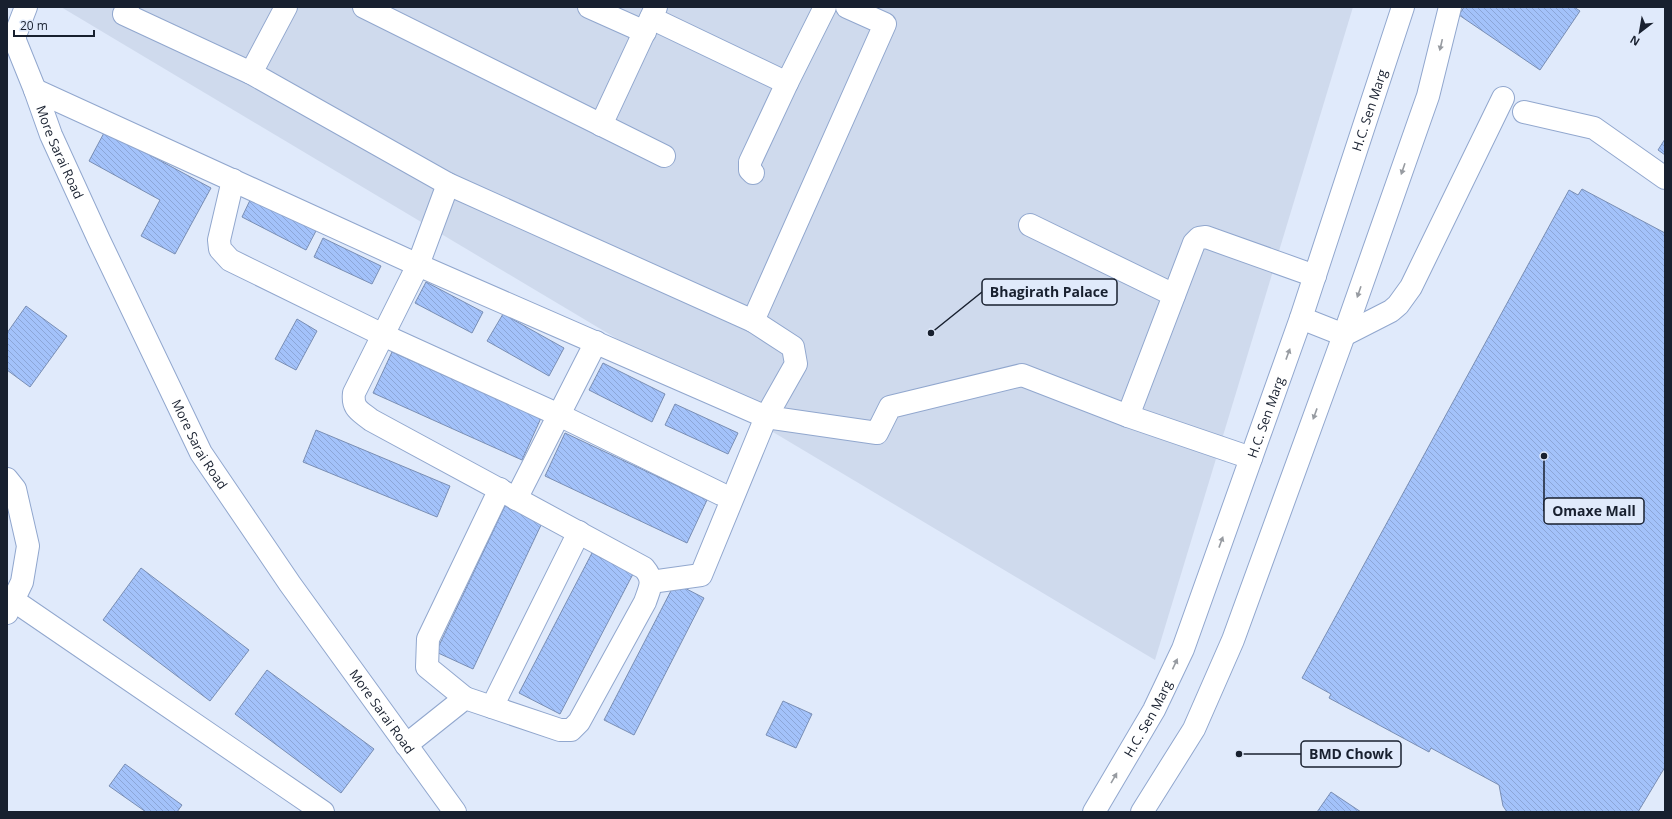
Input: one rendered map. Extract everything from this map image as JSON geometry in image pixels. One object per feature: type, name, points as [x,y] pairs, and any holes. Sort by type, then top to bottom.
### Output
[{"type":"street","points":[[10,36],[26,7]]},
{"type":"street","points":[[128,7],[124,14],[251,73],[448,184],[753,322],[793,347],[796,364],[766,417],[700,575],[651,582]]},
{"type":"street","points":[[251,73],[286,7]]},
{"type":"street","points":[[364,7],[664,156]]},
{"type":"street","points":[[589,7],[651,19],[787,83]]},
{"type":"street","points":[[753,173],[750,170],[750,162],[825,7]]},
{"type":"street","points":[[753,322],[884,24],[847,7]]},
{"type":"street","name":"H.C. Sen Marg","points":[[1094,812],[1154,710],[1182,649],[1301,318],[1404,7]]},
{"type":"street","points":[[1147,810],[1194,729],[1233,640],[1344,335],[1428,96],[1450,7]]},
{"type":"street","points":[[601,125],[651,19]]},
{"type":"street","name":"More Sarai Road","points":[[10,36],[35,90],[50,135],[201,453],[290,584],[455,812]]},
{"type":"street","points":[[35,90],[418,265],[766,417],[877,433],[890,408],[1022,375],[1128,416],[1251,458]]},
{"type":"street","points":[[1301,318],[1344,335],[1391,310],[1405,295],[1431,247],[1503,98]]},
{"type":"street","points":[[1524,112],[1594,128],[1665,178]]},
{"type":"street","points":[[233,180],[219,240],[220,249],[230,260],[383,335],[559,415],[721,494]]},
{"type":"street","points":[[448,184],[418,265],[354,393],[353,403],[358,410],[372,420],[508,494],[579,532],[644,568],[650,576],[651,582],[645,602],[579,722],[572,730],[560,730],[465,698],[427,667],[428,639],[508,494],[559,415],[596,342]]},
{"type":"street","points":[[1030,225],[1174,295]]},
{"type":"street","points":[[1128,416],[1194,243],[1200,237],[1206,237],[1315,276]]},
{"type":"street","points":[[7,479],[16,490],[28,546],[22,582],[10,607],[323,812]]},
{"type":"street","points":[[492,707],[579,532]]},
{"type":"street","points":[[406,745],[465,698]]},
{"type":"shaded area","points":[[61,7],[1353,7],[1155,660]]},
{"type":"building","points":[[1464,7],[1574,7],[1580,11],[1540,70],[1459,15]]},
{"type":"building","points":[[105,131],[211,188],[175,254],[141,236],[160,200],[89,161]]},
{"type":"building","points":[[1665,139],[1665,155],[1658,150]]},
{"type":"building","points":[[1582,189],[1665,233],[1665,767],[1638,812],[1507,812],[1503,806],[1499,785],[1431,748],[1429,752],[1329,698],[1331,694],[1302,678],[1569,190],[1578,195]]},
{"type":"building","points":[[252,196],[317,229],[306,250],[242,217]]},
{"type":"building","points":[[323,238],[381,266],[372,284],[314,257]]},
{"type":"building","points":[[426,282],[483,312],[472,333],[415,303]]},
{"type":"building","points":[[26,306],[67,336],[30,387],[7,370],[7,333]]},
{"type":"building","points":[[503,314],[564,348],[549,376],[487,341]]},
{"type":"building","points":[[297,319],[317,331],[296,370],[275,359]]},
{"type":"building","points":[[392,352],[541,418],[522,460],[373,393]]},
{"type":"building","points":[[603,363],[665,394],[652,422],[589,390]]},
{"type":"building","points":[[675,404],[738,433],[728,454],[665,425]]},
{"type":"building","points":[[316,430],[450,486],[437,517],[303,462]]},
{"type":"building","points":[[565,433],[707,500],[687,543],[545,476]]},
{"type":"building","points":[[505,506],[542,523],[473,669],[436,652]]},
{"type":"building","points":[[592,553],[633,574],[560,714],[519,693]]},
{"type":"building","points":[[141,568],[249,650],[210,701],[103,620]]},
{"type":"building","points":[[675,583],[704,598],[634,735],[604,720]]},
{"type":"building","points":[[267,670],[374,749],[341,793],[235,714]]},
{"type":"building","points":[[783,701],[812,714],[796,748],[766,735]]},
{"type":"building","points":[[125,764],[182,805],[177,812],[146,812],[109,786]]},
{"type":"building","points":[[1331,792],[1361,812],[1317,812]]},
{"type":"place","name":"Bhagirath Palace","points":[[931,333]]},
{"type":"place","name":"Omaxe Mall","points":[[1544,456]]},
{"type":"place","name":"BMD Chowk","points":[[1239,754]]}]
